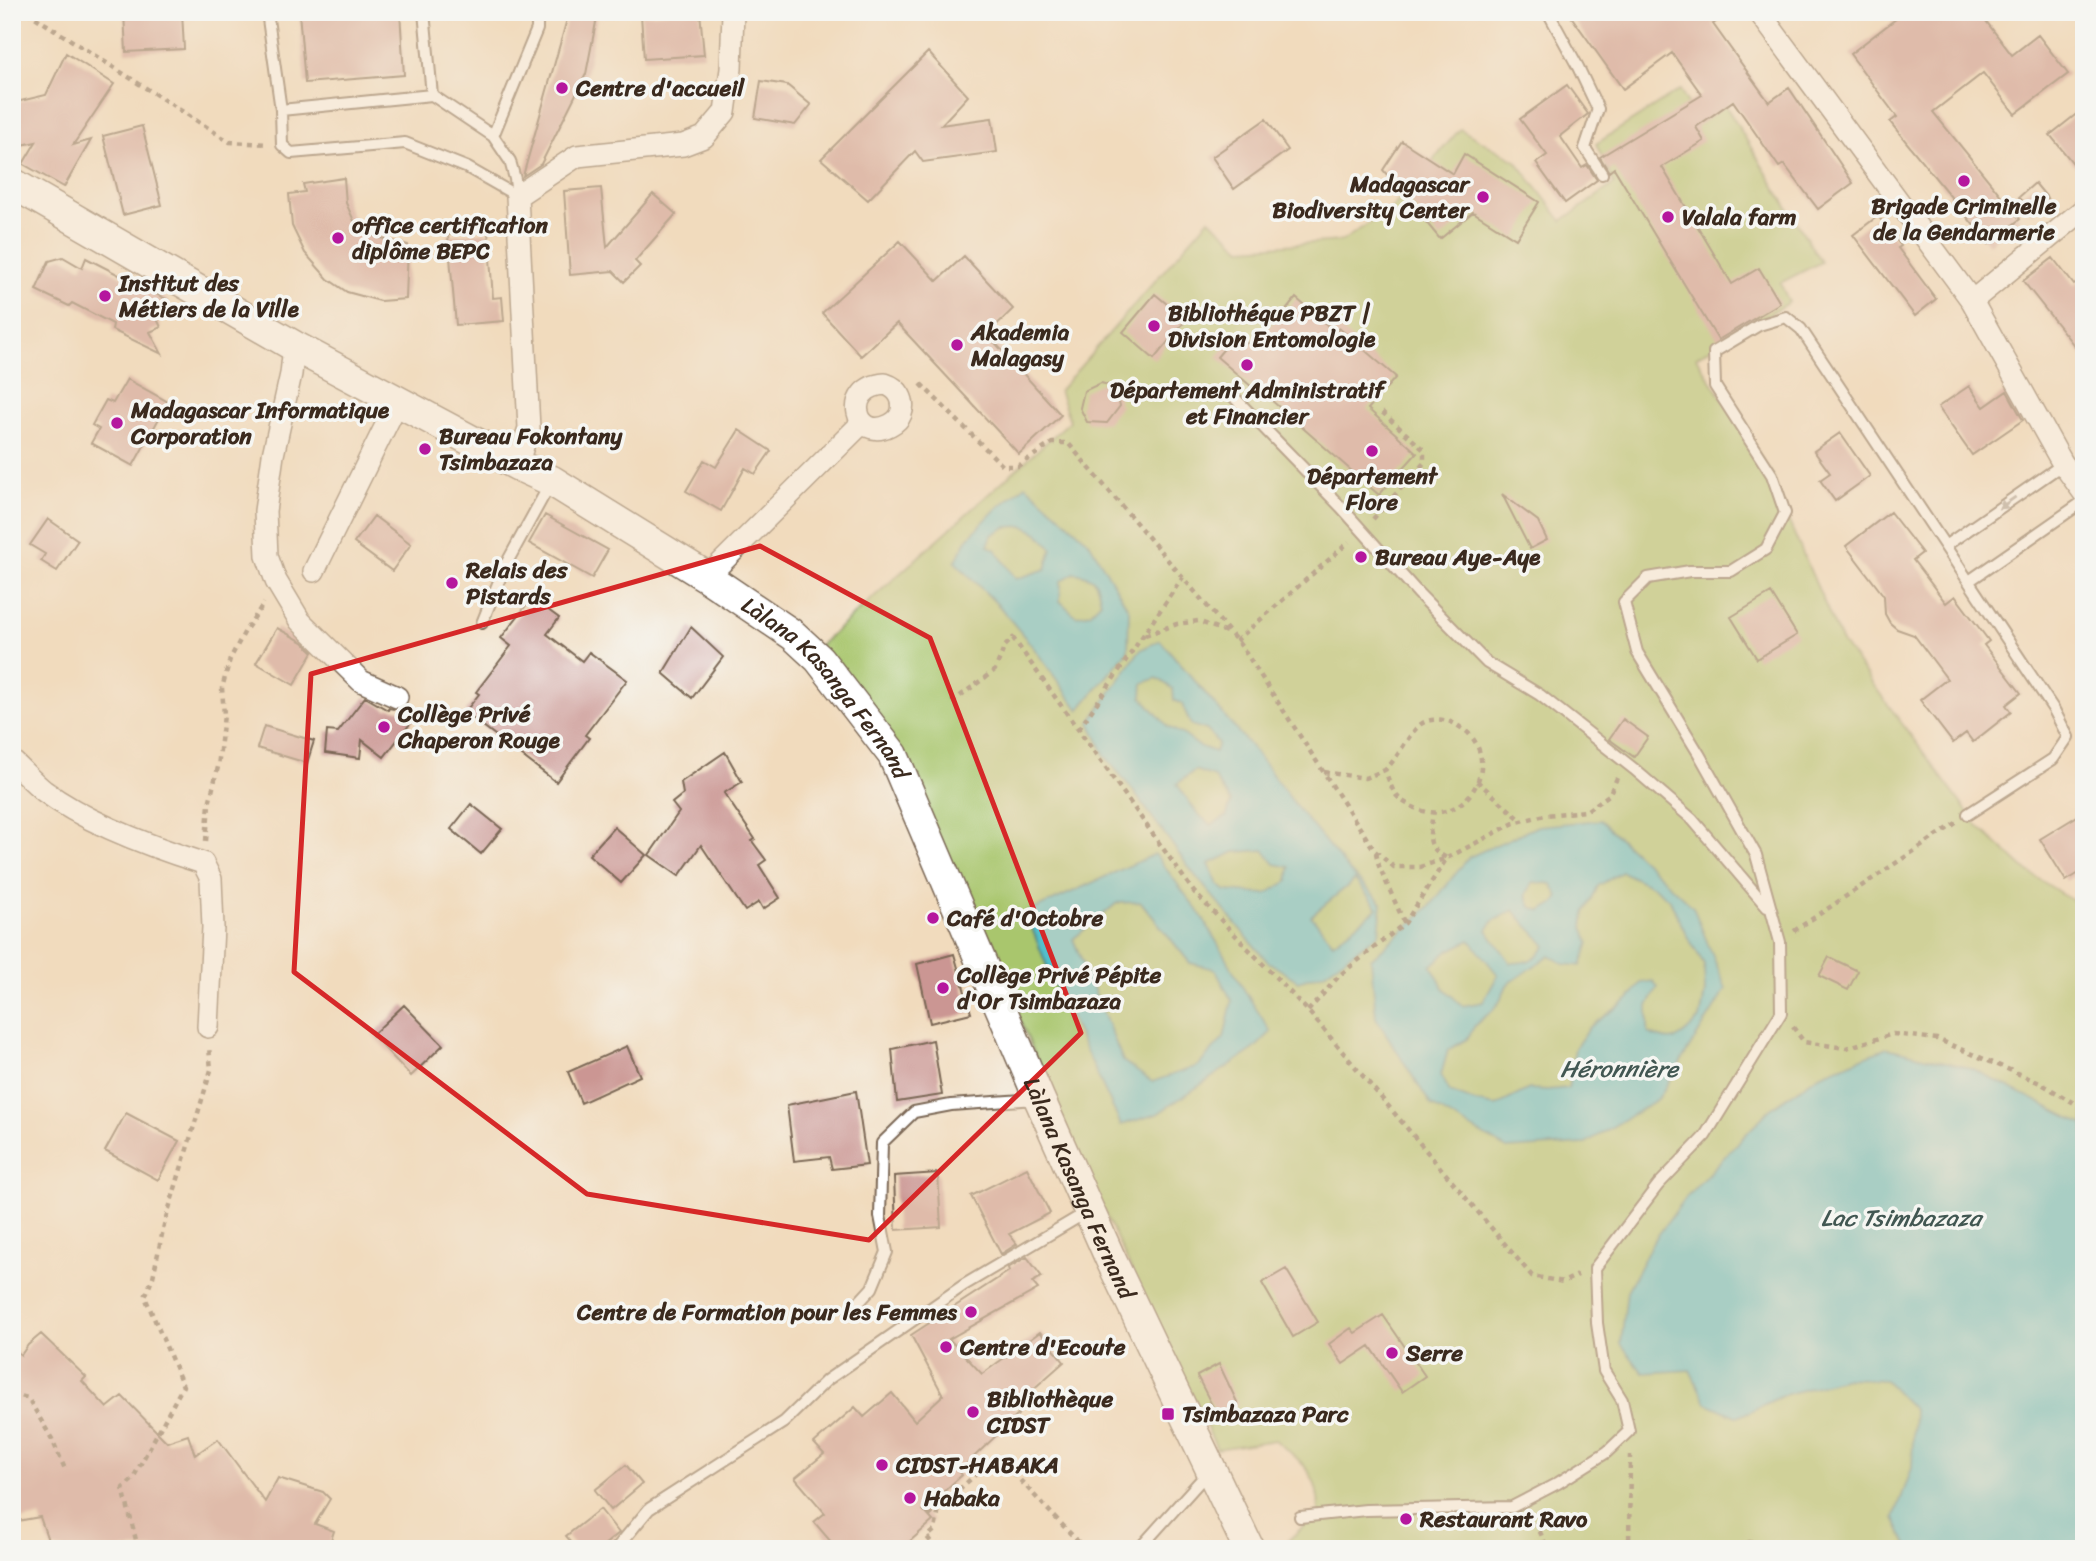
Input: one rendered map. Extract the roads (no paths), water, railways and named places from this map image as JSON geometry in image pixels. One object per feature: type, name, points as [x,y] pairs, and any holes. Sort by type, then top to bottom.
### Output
[{"type":"street","points":[[517,465],[529,428],[517,196],[577,156],[683,145],[704,137],[725,112],[731,69],[733,12]]},
{"type":"street","points":[[1759,12],[1972,301],[2063,464],[2084,493]]},
{"type":"street","name":"Làlana Kasanga Fernand","points":[[12,183],[295,346],[517,465],[552,481],[707,577],[793,635],[819,659],[893,755],[1110,1258],[1249,1549]]},
{"type":"street","points":[[1972,301],[2084,209]]},
{"type":"street","points":[[295,346],[273,455],[265,511],[267,556],[276,581],[300,621],[361,681],[397,697]]},
{"type":"street","points":[[885,384],[896,390],[902,398],[901,413],[897,421],[877,429],[862,423],[857,411],[860,395],[875,385],[885,384]]},
{"type":"street","points":[[314,571],[398,401]]},
{"type":"street","points":[[707,577],[862,423]]},
{"type":"street","points":[[12,761],[45,791],[94,820],[161,849],[203,863],[211,879],[213,927],[208,1027]]},
{"type":"lane","points":[[267,12],[281,110],[282,145],[291,153],[405,144],[468,168],[517,196]]},
{"type":"lane","points":[[424,12],[432,95]]},
{"type":"lane","points":[[493,136],[537,29],[537,12]]},
{"type":"lane","points":[[1548,12],[1598,109],[1585,148],[1602,174]]},
{"type":"lane","points":[[281,110],[432,95],[493,136],[510,161],[517,196]]},
{"type":"lane","points":[[1300,1517],[1366,1510],[1512,1507],[1558,1483],[1607,1452],[1629,1431],[1622,1400],[1604,1371],[1597,1323],[1595,1268],[1658,1185],[1704,1136],[1781,1013],[1780,942],[1756,855],[1637,652],[1624,602],[1648,578],[1690,571],[1731,571],[1766,549],[1786,513],[1772,475],[1715,386],[1714,352],[1759,325],[1786,317],[1801,329],[2054,710],[2068,737],[2053,759],[1969,814]]},
{"type":"lane","points":[[1230,393],[1362,530],[1418,593],[1488,663],[1540,695],[1625,761],[1692,819],[1771,912]]},
{"type":"lane","points":[[1945,546],[2063,464]]},
{"type":"lane","points":[[482,623],[505,566],[552,481]]},
{"type":"lane","points":[[1969,581],[2084,501]]},
{"type":"lane","points":[[850,1312],[872,1288],[887,1251],[880,1216],[882,1143],[914,1112],[951,1105],[1039,1098]]},
{"type":"lane","points":[[616,1549],[649,1509],[784,1422],[827,1380],[964,1284],[1090,1210]]},
{"type":"lane","points":[[1139,1549],[1211,1469]]},
{"type":"water","points":[[1026,485],[1089,542],[1129,610],[1128,651],[1079,710],[999,606],[955,562],[968,538],[996,509]],"holes":[[[1024,526],[1038,533],[1052,548],[1046,569],[1016,579],[995,549],[988,546],[992,535],[1006,527]],[[1074,573],[1087,576],[1097,584],[1101,602],[1090,613],[1076,616],[1060,601],[1061,581]]]},
{"type":"water","points":[[1160,640],[1256,753],[1351,873],[1382,903],[1379,934],[1324,973],[1298,981],[1267,961],[1193,873],[1105,756],[1090,722],[1140,650]],"holes":[[[1157,678],[1173,689],[1174,700],[1182,704],[1191,725],[1207,730],[1218,743],[1215,752],[1199,746],[1168,727],[1142,697],[1143,683]],[[1195,770],[1214,777],[1231,802],[1226,817],[1211,825],[1197,813],[1177,784]],[[1264,850],[1275,864],[1290,867],[1288,881],[1266,894],[1226,891],[1218,885],[1209,864],[1235,852]],[[1355,880],[1378,908],[1333,943],[1311,916]]]},
{"type":"water","name":"Héronnière","points":[[1600,820],[1693,907],[1726,989],[1658,1099],[1584,1144],[1507,1149],[1431,1105],[1376,1018],[1371,959],[1431,905],[1469,857],[1538,826]],"holes":[[[1622,872],[1654,887],[1670,900],[1704,964],[1705,992],[1700,1019],[1671,1040],[1648,1033],[1648,1006],[1658,987],[1653,981],[1641,983],[1629,999],[1590,1027],[1575,1048],[1568,1088],[1529,1089],[1496,1106],[1475,1102],[1450,1092],[1441,1075],[1448,1050],[1467,1039],[1475,1025],[1500,1001],[1507,985],[1550,955],[1564,964],[1581,966],[1589,943],[1583,927],[1585,913],[1598,886]],[[1533,882],[1552,884],[1559,897],[1554,904],[1541,911],[1531,907],[1526,895]],[[1514,910],[1546,946],[1531,959],[1511,963],[1487,930],[1493,921]],[[1470,940],[1498,975],[1483,1002],[1462,1006],[1444,988],[1431,966],[1448,951]]]},
{"type":"water","points":[[1155,854],[1203,918],[1271,1032],[1254,1049],[1157,1114],[1121,1125],[1052,979],[1026,913]],"holes":[[[1141,902],[1190,963],[1215,969],[1232,1001],[1224,1038],[1198,1066],[1152,1082],[1123,1061],[1073,939],[1117,903]]]},
{"type":"water","name":"Lac Tsimbazaza","points":[[1887,1048],[1971,1068],[2084,1125],[2084,1549],[1909,1549],[1894,1518],[1912,1468],[1914,1410],[1885,1380],[1846,1378],[1784,1395],[1738,1417],[1706,1403],[1690,1370],[1643,1373],[1621,1344],[1627,1291],[1653,1242],[1687,1196],[1769,1110],[1819,1075]]},
{"type":"place","name":"Centre d'accueil","points":[[562,88]]},
{"type":"place","name":"Brigade Criminelle de la Gendarmerie","points":[[1964,181]]},
{"type":"place","name":"Madagascar Biodiversity Center","points":[[1483,197]]},
{"type":"place","name":"Valala farm","points":[[1668,217]]},
{"type":"place","name":"office certification diplôme BEPC","points":[[338,238]]},
{"type":"place","name":"Institut des Métiers de la Ville","points":[[105,296]]},
{"type":"place","name":"Bibliothéque PBZT | Division Entomologie","points":[[1154,326]]},
{"type":"place","name":"Akademia Malagasy","points":[[957,345]]},
{"type":"place","name":"Département Administratif et Financier","points":[[1247,365]]},
{"type":"place","name":"Madagascar Informatique Corporation","points":[[117,423]]},
{"type":"place","name":"Bureau Fokontany Tsimbazaza","points":[[425,449]]},
{"type":"place","name":"Département Flore","points":[[1372,451]]},
{"type":"place","name":"Bureau Aye-Aye","points":[[1361,557]]},
{"type":"place","name":"Relais des Pistards","points":[[452,583]]},
{"type":"place","name":"Collège Privé Chaperon Rouge","points":[[384,727]]},
{"type":"place","name":"Café d'Octobre","points":[[933,918]]},
{"type":"place","name":"Collège Privé Pépite d'Or Tsimbazaza","points":[[943,988]]},
{"type":"place","name":"Centre de Formation pour les Femmes","points":[[971,1312]]},
{"type":"place","name":"Centre d'Ecoute","points":[[946,1347]]},
{"type":"place","name":"Serre","points":[[1392,1353]]},
{"type":"place","name":"Bibliothèque CIDST","points":[[973,1412]]},
{"type":"place","name":"Tsimbazaza Parc","points":[[1168,1414]]},
{"type":"place","name":"CIDST-HABAKA","points":[[882,1465]]},
{"type":"place","name":"Habaka","points":[[910,1498]]},
{"type":"place","name":"Restaurant Ravo","points":[[1406,1519]]}]
